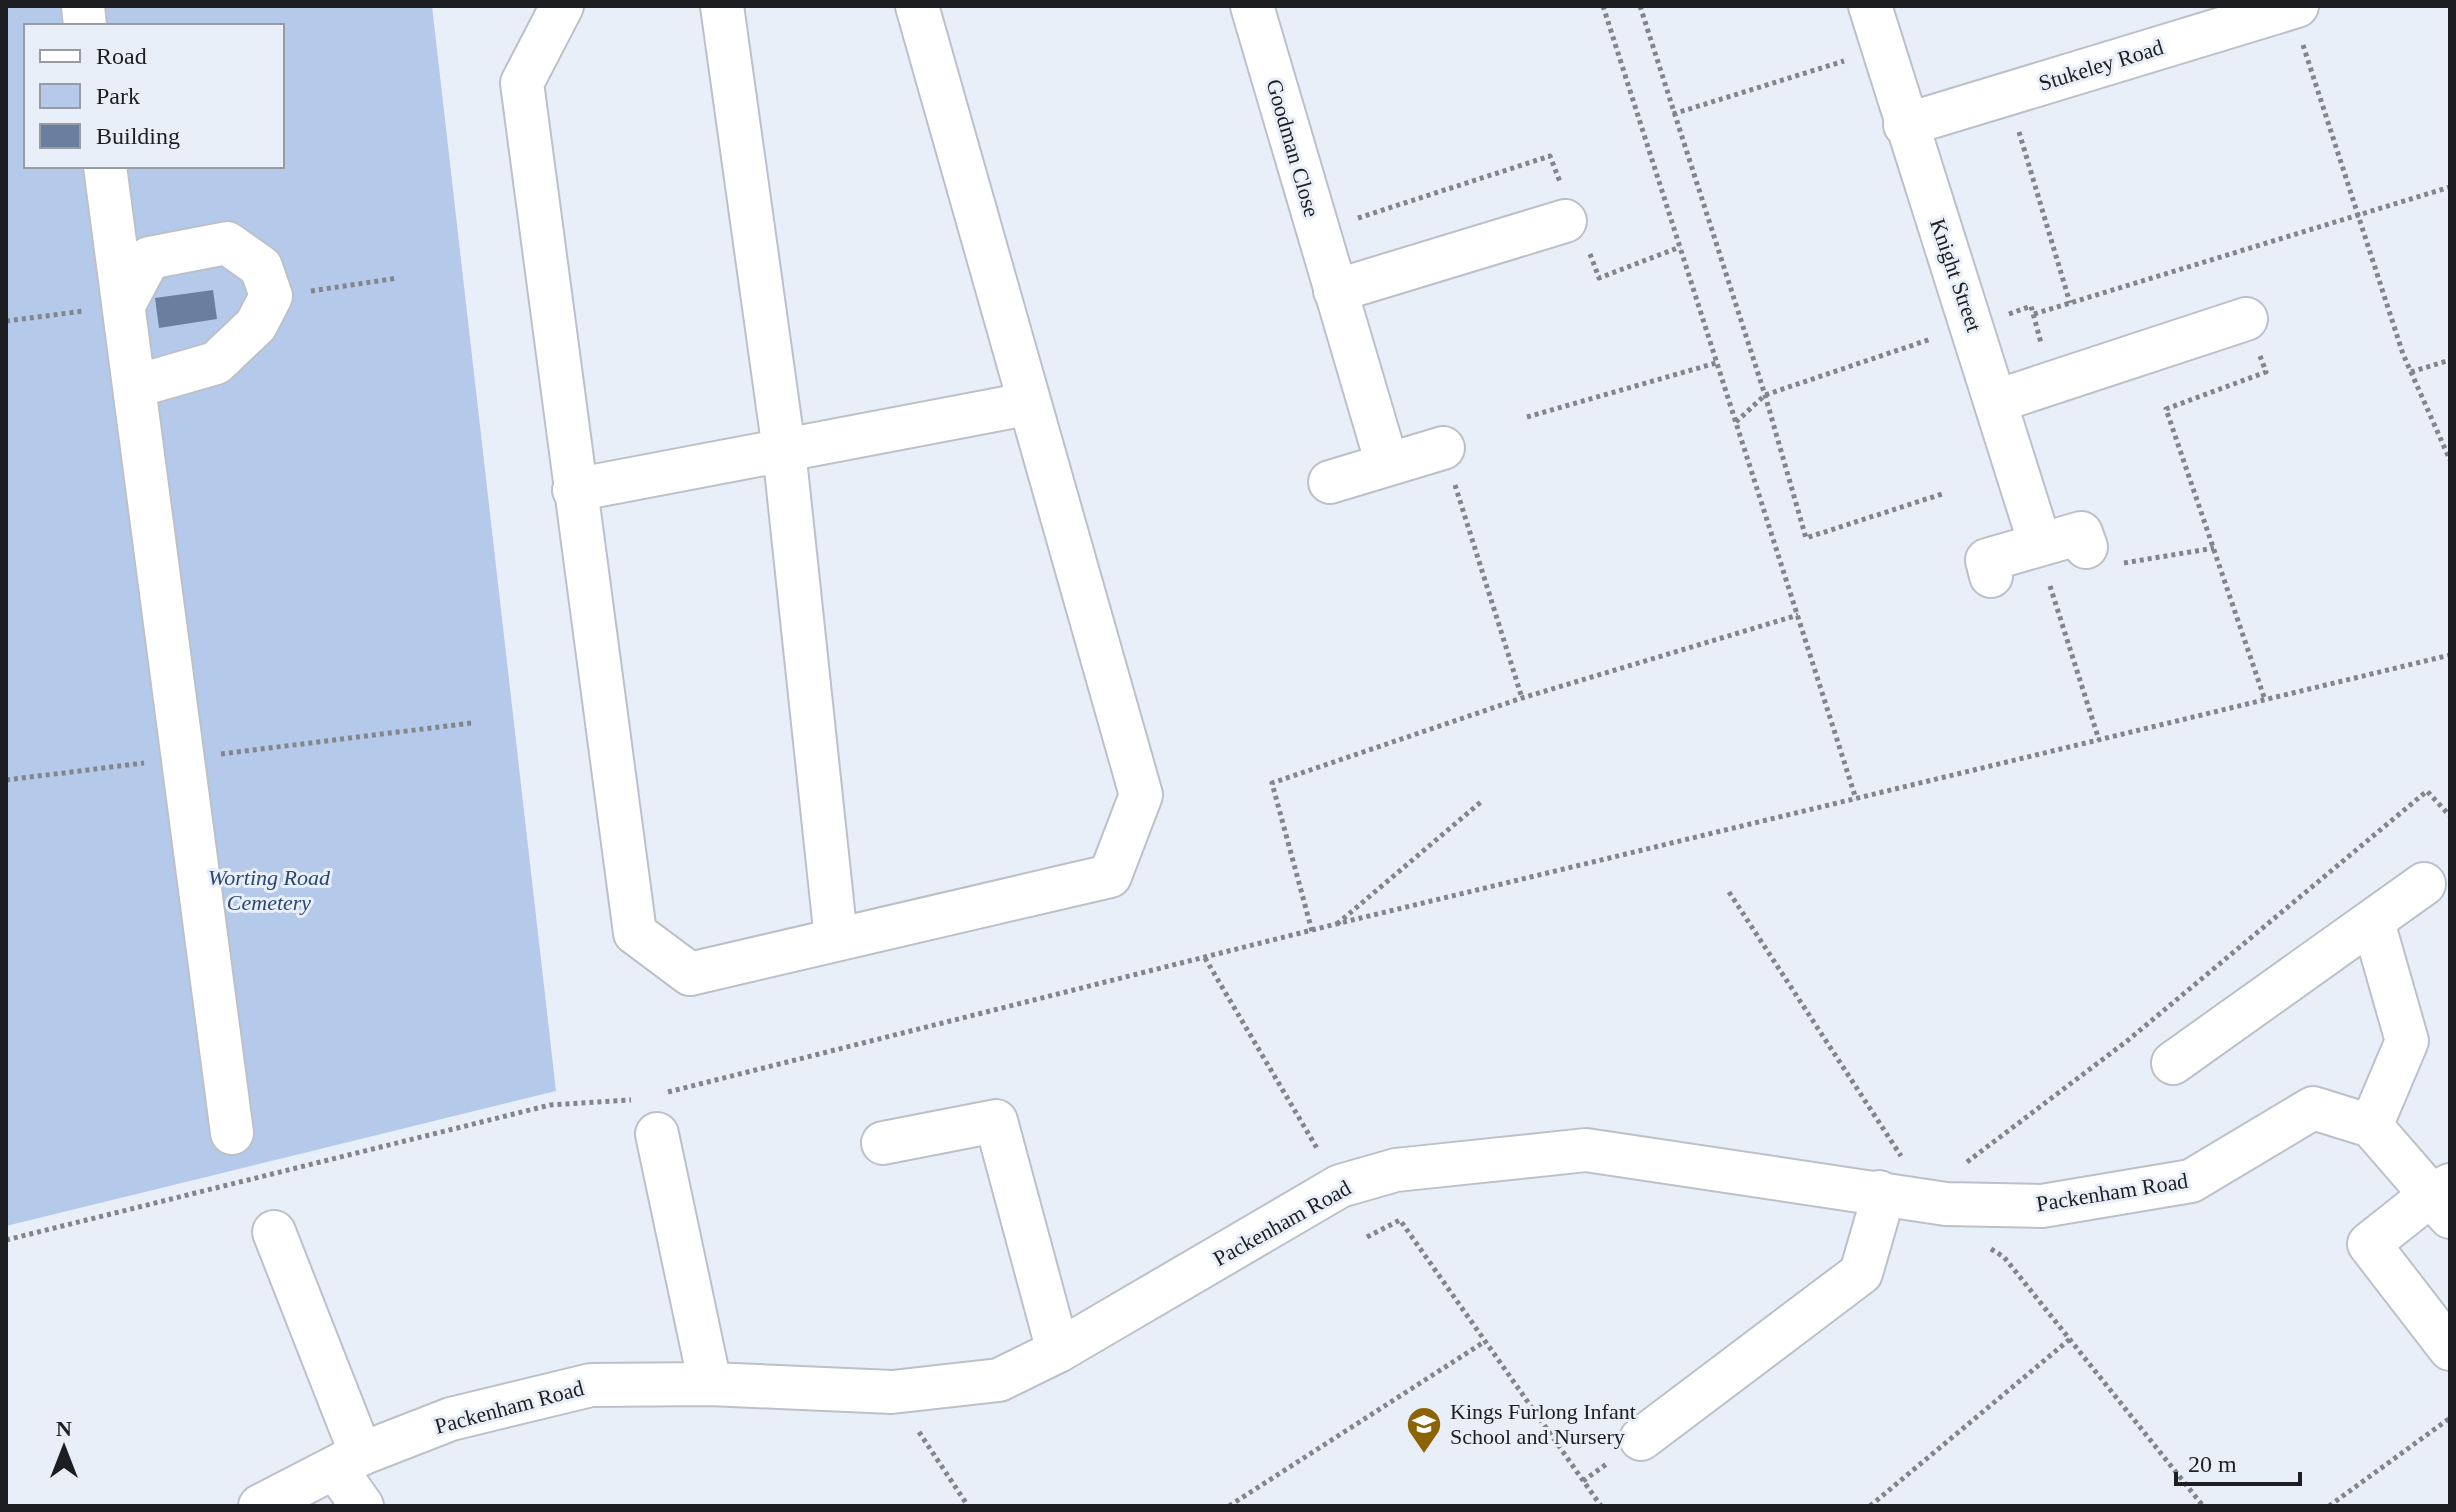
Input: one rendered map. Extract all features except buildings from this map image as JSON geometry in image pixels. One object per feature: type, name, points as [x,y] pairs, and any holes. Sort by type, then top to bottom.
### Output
[{"type":"street","points":[[562,6],[522,83],[574,490],[635,933],[690,974],[1110,876],[1141,795],[1027,404],[917,6]]},
{"type":"street","points":[[722,6],[784,450],[836,939]]},
{"type":"street","name":"Goodman Close","points":[[1252,6],[1387,464]]},
{"type":"street","name":"Knight Street","points":[[1870,6],[1905,125],[1973,325],[2040,544]]},
{"type":"street","name":"Stukeley Road","points":[[1905,125],[2007,93],[2299,23]]},
{"type":"street","points":[[105,168],[136,386],[180,759],[232,1133]]},
{"type":"street","points":[[1335,291],[1562,202]]},
{"type":"street","points":[[124,305],[149,258],[227,243],[261,267],[271,296],[256,325],[216,363],[136,386]]},
{"type":"street","points":[[1997,401],[2246,319]]},
{"type":"street","points":[[574,490],[1027,404]]},
{"type":"street","points":[[1330,482],[1443,448]]},
{"type":"street","points":[[1991,576],[1987,560],[2081,533],[2100,556]]},
{"type":"street","points":[[2173,1063],[2424,884]]},
{"type":"street","points":[[2373,922],[2407,1041],[2371,1126],[2444,1199],[2369,1244],[2450,1349]]},
{"type":"street","name":"Packenham Road","points":[[260,1506],[348,1461],[451,1419],[591,1385],[710,1384],[892,1392],[999,1380],[1058,1351],[1340,1186],[1396,1170],[1586,1150],[1946,1204],[2042,1206],[2191,1181],[2313,1108],[2371,1126]]},
{"type":"street","points":[[647,1117],[710,1384]]},
{"type":"street","points":[[883,1143],[996,1121],[1058,1351]]},
{"type":"street","points":[[1641,1439],[1861,1273],[1879,1211],[1879,1192]]},
{"type":"street","points":[[274,1232],[362,1506]]},
{"type":"path","points":[[1603,6],[1856,799]]},
{"type":"path","points":[[1640,6],[1765,395],[1806,538],[1945,493]]},
{"type":"path","points":[[2299,23],[2356,216],[2411,372],[2450,460]]},
{"type":"path","points":[[1673,114],[1848,60]]},
{"type":"path","points":[[2007,93],[2070,303]]},
{"type":"path","points":[[1317,231],[1550,156],[1562,202]]},
{"type":"path","points":[[2034,314],[2450,187]]},
{"type":"path","points":[[1599,278],[1680,247]]},
{"type":"path","points":[[271,296],[398,278]]},
{"type":"path","points":[[6,321],[124,305]]},
{"type":"path","points":[[2246,319],[2266,372],[2166,409],[2265,700]]},
{"type":"path","points":[[1736,422],[1765,395],[1973,325]]},
{"type":"path","points":[[2411,372],[2450,360]]},
{"type":"path","points":[[1527,417],[1716,363]]},
{"type":"path","points":[[1443,448],[1522,698]]},
{"type":"path","points":[[2100,556],[2214,548]]},
{"type":"path","points":[[2049,585],[2099,740]]},
{"type":"path","points":[[1312,931],[1272,783],[1522,698],[1798,615]]},
{"type":"path","points":[[667,1092],[1336,924],[2450,655]]},
{"type":"path","points":[[6,780],[471,723]]},
{"type":"path","points":[[1964,1164],[2127,1041],[2427,791],[2450,816]]},
{"type":"path","points":[[1336,924],[1482,801]]},
{"type":"path","points":[[1729,892],[1913,1175],[1879,1192]]},
{"type":"path","points":[[1205,958],[1321,1155]]},
{"type":"path","points":[[6,1240],[550,1105],[647,1117]]},
{"type":"path","points":[[1946,1204],[1961,1229],[2004,1257],[2203,1506]]},
{"type":"path","points":[[1367,1237],[1400,1220],[1601,1506]]},
{"type":"path","points":[[1870,1506],[2070,1339]]},
{"type":"path","points":[[1229,1506],[1484,1342]]},
{"type":"path","points":[[892,1392],[968,1506]]},
{"type":"path","points":[[2329,1506],[2450,1418]]},
{"type":"green space","name":"Worting Road Cemetery","points":[[6,6],[432,6],[556,1091],[6,1226]]},
{"type":"place","name":"Kings Furlong Infant School and Nursery","points":[[1424,1455]]}]
